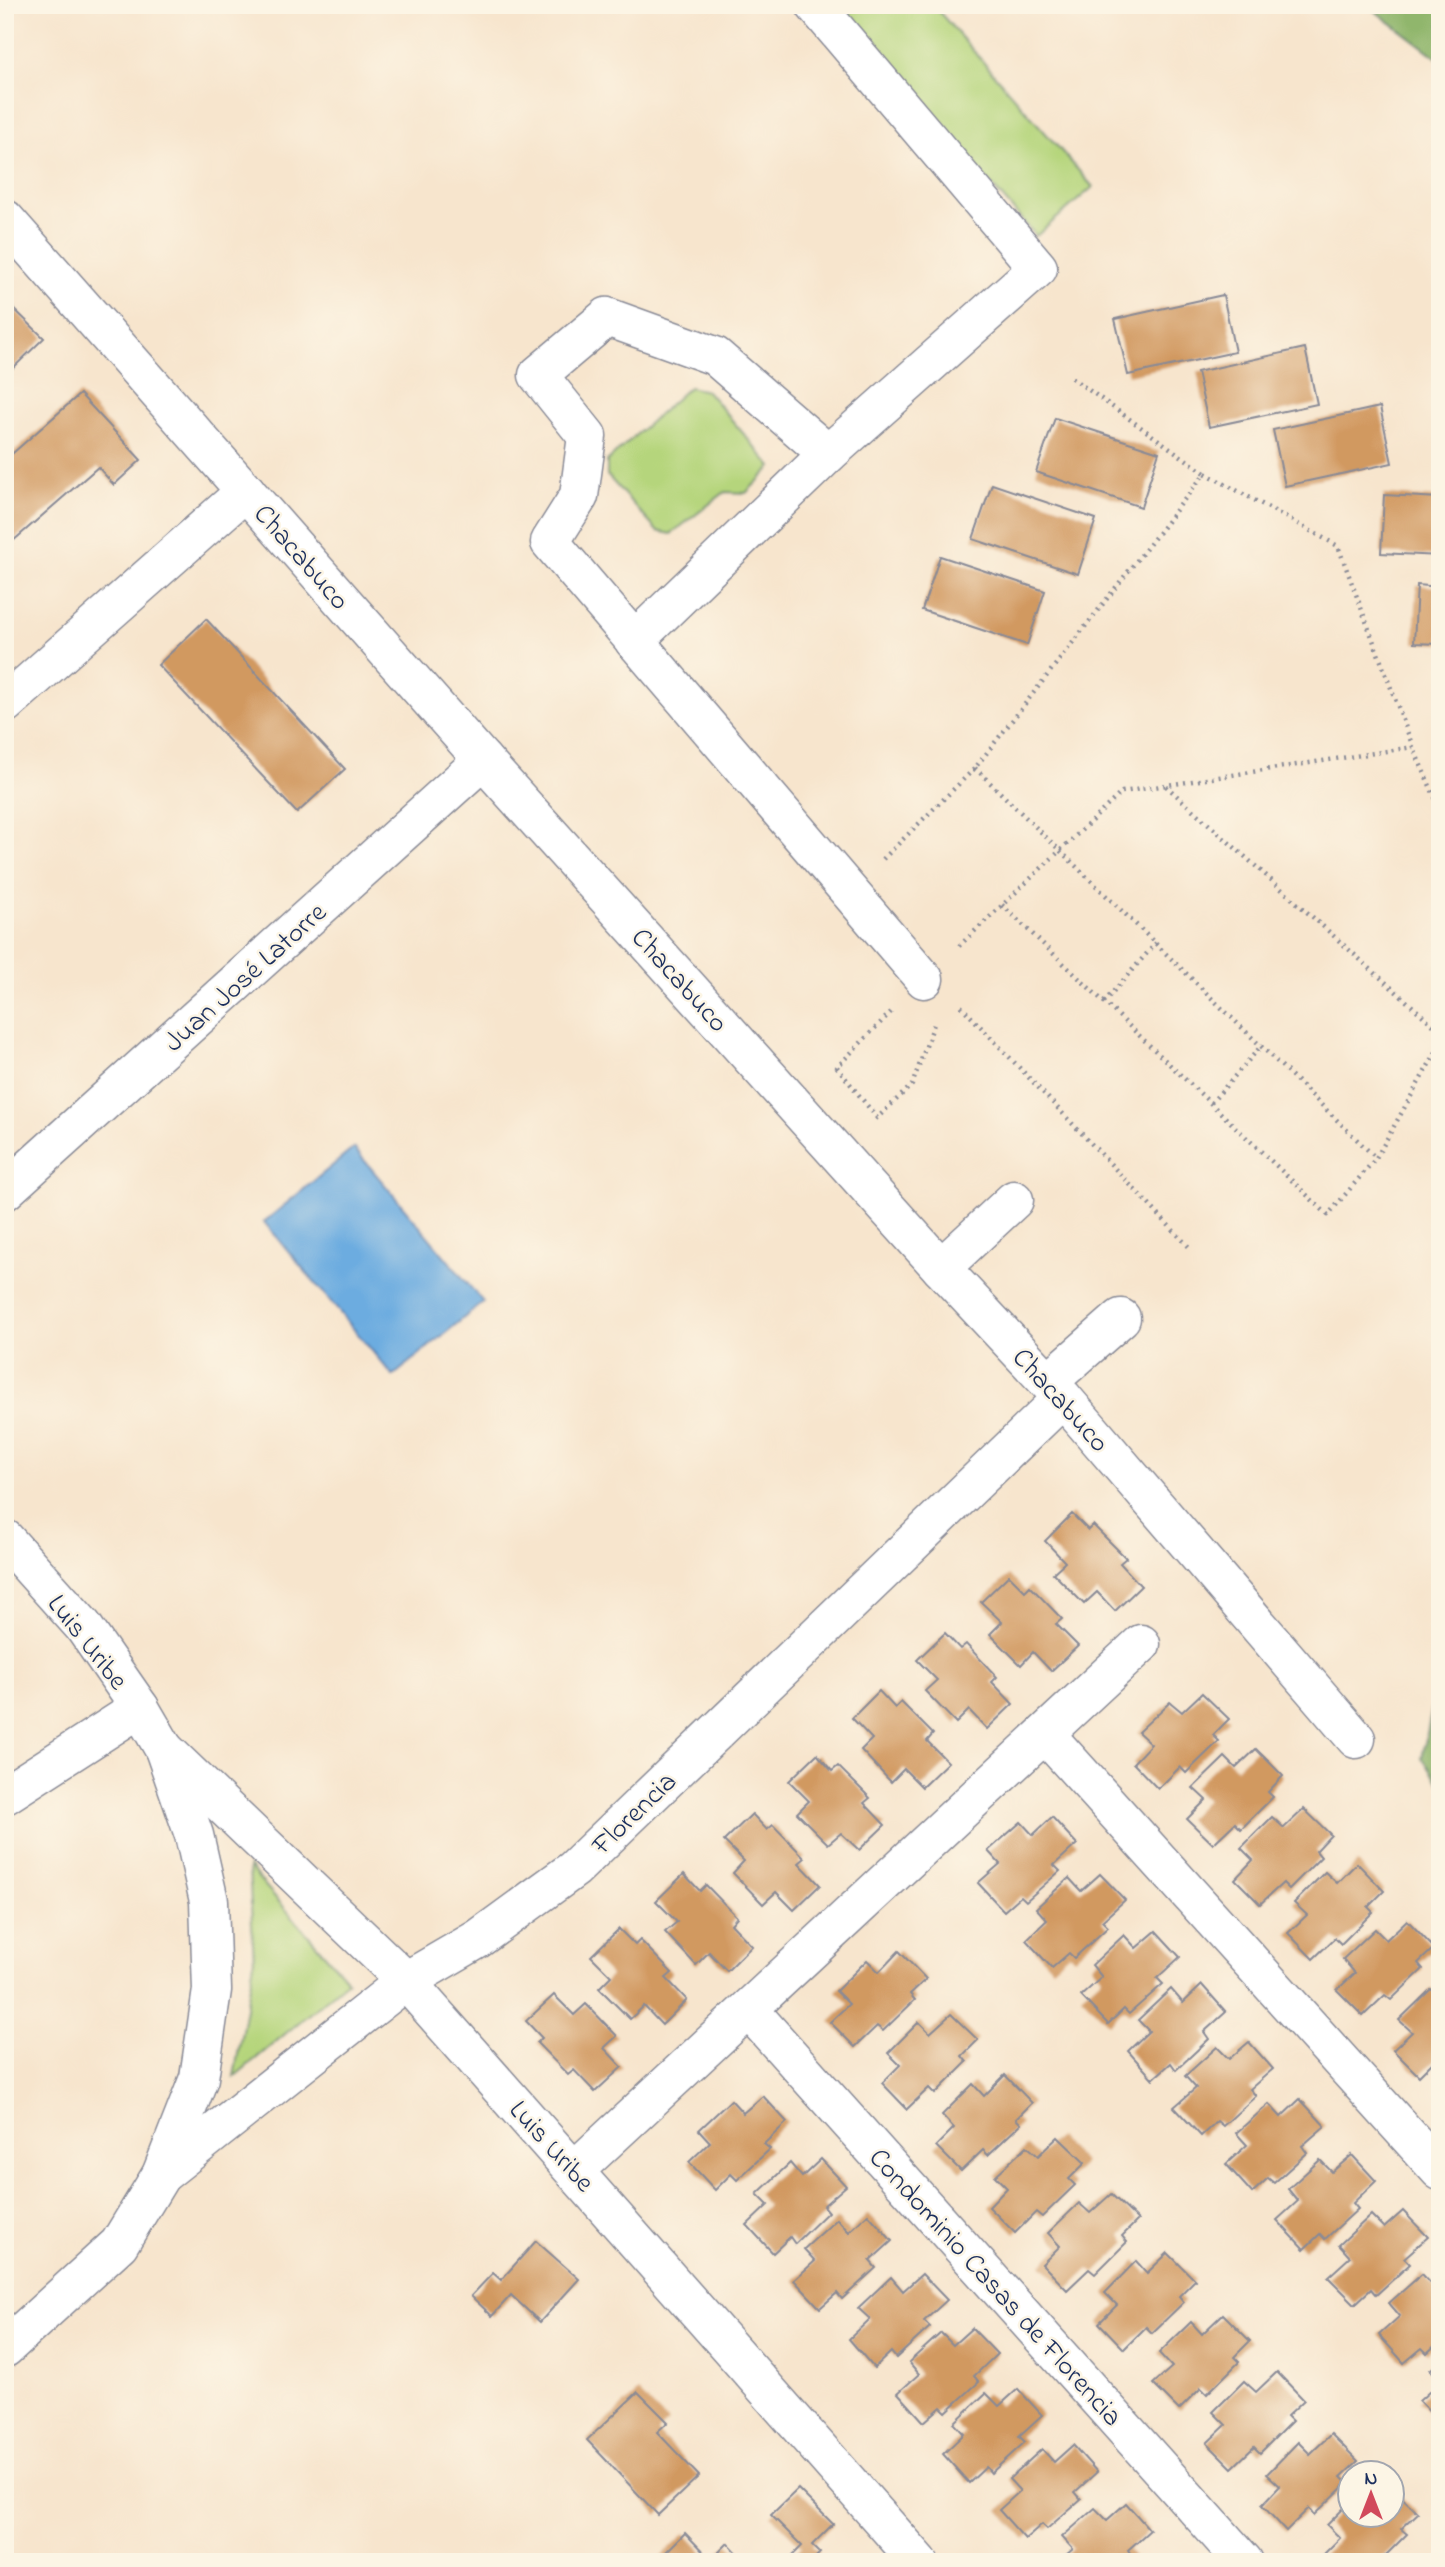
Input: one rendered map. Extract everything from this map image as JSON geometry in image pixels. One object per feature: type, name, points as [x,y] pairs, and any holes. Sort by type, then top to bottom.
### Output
[{"type":"street","points":[[634,641],[828,454],[1038,268],[815,5]]},
{"type":"street","name":"Chacabuco","points":[[5,219],[483,760],[941,1268],[1056,1390],[1356,1739]]},
{"type":"street","points":[[828,454],[715,356],[607,317],[538,375],[587,436],[579,496],[550,542],[924,979]]},
{"type":"street","points":[[5,704],[246,491]]},
{"type":"street","name":"Juan José Latorre","points":[[5,1191],[483,760]]},
{"type":"street","points":[[941,1268],[1014,1200]]},
{"type":"street","name":"Florencia","points":[[161,2175],[406,1981],[478,1939],[574,1869],[1056,1390],[1121,1318]]},
{"type":"street","name":"Luis Uribe","points":[[5,1539],[83,1626],[140,1708],[164,1749],[194,1835],[209,1901],[212,1990],[199,2078],[161,2175],[119,2245],[5,2348]]},
{"type":"street","points":[[575,2170],[1142,1644]]},
{"type":"street","points":[[5,1795],[140,1708]]},
{"type":"street","points":[[1045,1734],[1440,2171]]},
{"type":"street","name":"Luis Uribe","points":[[164,1749],[406,1981],[919,2562]]},
{"type":"street","name":"Condominio Casas de Florencia","points":[[749,2010],[1244,2562]]},
{"type":"path","points":[[1072,378],[1205,473],[1338,546],[1413,747],[1440,809]]},
{"type":"path","points":[[849,893],[975,768],[1205,473]]},
{"type":"path","points":[[952,953],[1122,792],[1413,747]]},
{"type":"path","points":[[975,768],[1377,1158]]},
{"type":"path","points":[[1166,785],[1440,1031]]},
{"type":"path","points":[[1002,905],[1328,1215],[1377,1158],[1440,1045]]},
{"type":"path","points":[[1104,1003],[1156,943]]},
{"type":"path","points":[[924,979],[837,1067],[877,1118],[912,1085],[937,1014]]},
{"type":"path","points":[[956,1000],[1191,1250]]},
{"type":"path","points":[[1210,1103],[1262,1045]]},
{"type":"green space","points":[[858,5],[933,5],[1093,187],[1036,236],[844,17]]},
{"type":"green space","points":[[1367,5],[1440,5],[1440,60]]},
{"type":"green space","points":[[689,387],[707,391],[772,467],[746,493],[725,492],[671,534],[657,531],[607,475],[607,461]]},
{"type":"green space","points":[[1440,1669],[1440,1783],[1422,1758]]},
{"type":"green space","points":[[249,1867],[348,1981],[234,2077],[254,1962]]},
{"type":"water","points":[[354,1148],[483,1302],[393,1376],[264,1222]]},
{"type":"building","points":[[1223,295],[1235,352],[1128,375],[1115,319]]},
{"type":"building","points":[[5,300],[44,338],[5,376]]},
{"type":"building","points":[[1305,348],[1317,404],[1209,427],[1197,372]]},
{"type":"building","points":[[80,394],[141,460],[114,485],[98,467],[5,548],[5,460]]},
{"type":"building","points":[[1380,407],[1392,463],[1285,486],[1273,430]]},
{"type":"building","points":[[1055,418],[1159,452],[1141,507],[1036,472]]},
{"type":"building","points":[[992,484],[1096,519],[1078,574],[973,539]]},
{"type":"building","points":[[1384,495],[1440,498],[1440,556],[1381,553]]},
{"type":"building","points":[[940,556],[1045,591],[1027,645],[922,610]]},
{"type":"building","points":[[1417,585],[1440,587],[1440,644],[1414,643]]},
{"type":"building","points":[[206,619],[345,769],[297,813],[158,665]]},
{"type":"building","points":[[1072,1514],[1088,1530],[1093,1525],[1126,1558],[1120,1563],[1141,1586],[1115,1611],[1097,1592],[1084,1604],[1053,1573],[1065,1562],[1045,1541]]},
{"type":"building","points":[[1009,1575],[1025,1591],[1030,1586],[1062,1619],[1056,1624],[1078,1646],[1051,1671],[1033,1652],[1021,1665],[990,1634],[1002,1622],[981,1602]]},
{"type":"building","points":[[945,1633],[960,1649],[966,1644],[997,1677],[992,1682],[1013,1704],[987,1729],[969,1710],[956,1723],[925,1691],[937,1680],[917,1660]]},
{"type":"building","points":[[879,1691],[895,1708],[901,1702],[933,1734],[927,1741],[948,1762],[922,1787],[904,1769],[891,1782],[861,1750],[872,1739],[852,1718]]},
{"type":"building","points":[[1202,1693],[1229,1719],[1213,1735],[1219,1741],[1186,1773],[1180,1767],[1158,1789],[1133,1763],[1151,1744],[1138,1732],[1170,1702],[1182,1712]]},
{"type":"building","points":[[1256,1749],[1283,1776],[1268,1792],[1273,1797],[1241,1829],[1235,1823],[1213,1844],[1187,1819],[1206,1800],[1193,1788],[1225,1757],[1236,1768]]},
{"type":"building","points":[[817,1754],[832,1771],[838,1766],[870,1798],[864,1803],[885,1825],[859,1850],[841,1833],[828,1844],[797,1813],[809,1801],[789,1781]]},
{"type":"building","points":[[1304,1809],[1331,1835],[1316,1851],[1321,1857],[1289,1889],[1283,1883],[1260,1904],[1235,1879],[1253,1860],[1241,1848],[1272,1817],[1284,1828]]},
{"type":"building","points":[[752,1814],[767,1830],[773,1825],[805,1858],[799,1863],[820,1885],[794,1910],[776,1892],[763,1904],[733,1873],[744,1861],[724,1841]]},
{"type":"building","points":[[1052,1817],[1077,1844],[1054,1865],[1060,1871],[1026,1901],[1021,1896],[1004,1911],[978,1883],[1000,1864],[988,1851],[1021,1822],[1033,1835]]},
{"type":"building","points":[[1357,1863],[1384,1891],[1368,1907],[1373,1912],[1341,1944],[1335,1938],[1313,1959],[1288,1933],[1307,1915],[1294,1903],[1325,1872],[1337,1883]]},
{"type":"building","points":[[684,1874],[700,1891],[706,1885],[737,1917],[731,1924],[752,1946],[727,1971],[709,1952],[696,1965],[665,1932],[677,1922],[656,1901]]},
{"type":"building","points":[[1100,1874],[1125,1900],[1102,1921],[1108,1927],[1074,1958],[1069,1953],[1052,1968],[1026,1940],[1047,1920],[1036,1908],[1069,1878],[1081,1891]]},
{"type":"building","points":[[1407,1920],[1434,1948],[1418,1963],[1423,1969],[1391,2000],[1385,1995],[1363,2016],[1337,1990],[1355,1973],[1343,1959],[1375,1929],[1386,1940]]},
{"type":"building","points":[[619,1929],[635,1945],[640,1940],[672,1973],[666,1978],[687,2000],[662,2025],[644,2006],[630,2019],[599,1988],[611,1976],[591,1956]]},
{"type":"building","points":[[1156,1931],[1180,1957],[1157,1978],[1163,1984],[1129,2014],[1124,2009],[1108,2024],[1081,1996],[1102,1977],[1092,1965],[1124,1935],[1136,1948]]},
{"type":"building","points":[[899,1951],[926,1979],[910,1994],[915,2000],[883,2031],[877,2026],[855,2047],[830,2022],[849,2004],[836,1991],[867,1960],[879,1972]]},
{"type":"building","points":[[1202,1985],[1226,2012],[1204,2032],[1209,2039],[1176,2070],[1171,2063],[1153,2079],[1128,2051],[1149,2031],[1138,2020],[1171,1989],[1183,2003]]},
{"type":"building","points":[[1431,1989],[1440,1998],[1440,2055],[1419,2076],[1393,2050],[1412,2032],[1399,2020]]},
{"type":"building","points":[[554,1995],[574,2015],[586,2004],[617,2036],[604,2048],[622,2067],[595,2092],[574,2070],[568,2075],[537,2043],[542,2038],[526,2021]]},
{"type":"building","points":[[951,2014],[978,2040],[962,2056],[967,2062],[935,2094],[929,2088],[907,2109],[882,2083],[900,2065],[888,2053],[919,2022],[930,2033]]},
{"type":"building","points":[[1249,2042],[1273,2069],[1250,2089],[1256,2096],[1223,2126],[1217,2121],[1201,2136],[1174,2107],[1196,2088],[1185,2076],[1217,2047],[1229,2059]]},
{"type":"building","points":[[1005,2075],[1032,2103],[1016,2119],[1021,2124],[988,2155],[983,2150],[961,2171],[936,2146],[954,2128],[942,2115],[973,2084],[984,2096]]},
{"type":"building","points":[[763,2096],[787,2122],[764,2144],[770,2149],[737,2180],[731,2174],[715,2190],[689,2162],[710,2142],[699,2130],[731,2100],[743,2113]]},
{"type":"building","points":[[1300,2099],[1325,2126],[1302,2146],[1307,2153],[1274,2183],[1268,2178],[1252,2193],[1226,2164],[1247,2145],[1236,2133],[1269,2104],[1281,2117]]},
{"type":"building","points":[[1058,2137],[1085,2163],[1069,2179],[1075,2185],[1042,2217],[1036,2212],[1015,2233],[989,2207],[1007,2188],[995,2176],[1027,2146],[1038,2156]]},
{"type":"building","points":[[1352,2155],[1376,2181],[1353,2203],[1358,2209],[1325,2239],[1320,2234],[1304,2249],[1277,2220],[1298,2201],[1288,2189],[1320,2160],[1332,2172]]},
{"type":"building","points":[[821,2159],[846,2186],[823,2206],[828,2212],[795,2244],[790,2237],[773,2253],[747,2225],[768,2205],[757,2194],[790,2163],[802,2177]]},
{"type":"building","points":[[1111,2194],[1138,2220],[1122,2236],[1127,2242],[1095,2274],[1089,2269],[1067,2290],[1042,2264],[1060,2246],[1048,2233],[1079,2203],[1090,2213]]},
{"type":"building","points":[[1403,2211],[1428,2237],[1404,2258],[1410,2264],[1376,2295],[1371,2289],[1355,2304],[1328,2277],[1350,2257],[1339,2245],[1371,2215],[1384,2228]]},
{"type":"building","points":[[868,2214],[892,2241],[870,2261],[876,2268],[842,2299],[837,2293],[820,2308],[794,2280],[815,2261],[804,2249],[837,2219],[849,2232]]},
{"type":"building","points":[[536,2241],[579,2279],[540,2322],[511,2295],[492,2316],[471,2296],[493,2273],[501,2280]]},
{"type":"building","points":[[1168,2253],[1195,2280],[1179,2296],[1184,2302],[1152,2333],[1146,2327],[1124,2349],[1099,2323],[1117,2305],[1105,2293],[1136,2261],[1147,2273]]},
{"type":"building","points":[[922,2274],[947,2300],[924,2321],[930,2327],[896,2358],[891,2352],[874,2368],[849,2339],[870,2319],[858,2308],[891,2277],[903,2291]]},
{"type":"building","points":[[1422,2274],[1434,2287],[1440,2281],[1440,2341],[1427,2353],[1422,2348],[1404,2363],[1379,2335],[1400,2316],[1389,2303]]},
{"type":"building","points":[[1223,2314],[1250,2341],[1234,2357],[1239,2362],[1207,2394],[1201,2388],[1179,2410],[1153,2384],[1172,2367],[1159,2353],[1191,2322],[1202,2334]]},
{"type":"building","points":[[972,2328],[997,2354],[974,2376],[979,2382],[946,2412],[941,2407],[924,2422],[898,2393],[919,2374],[909,2362],[941,2333],[953,2345]]},
{"type":"building","points":[[1440,2361],[1440,2381],[1430,2370]]},
{"type":"building","points":[[1277,2372],[1304,2400],[1287,2416],[1292,2421],[1260,2453],[1254,2447],[1232,2468],[1207,2443],[1226,2425],[1213,2412],[1244,2381],[1256,2392]]},
{"type":"building","points":[[1440,2382],[1440,2423],[1419,2401]]},
{"type":"building","points":[[1018,2389],[1042,2415],[1019,2436],[1025,2442],[991,2473],[986,2467],[969,2483],[943,2454],[964,2434],[954,2423],[986,2393],[999,2406]]},
{"type":"building","points":[[638,2392],[668,2422],[657,2432],[699,2476],[658,2515],[587,2440]]},
{"type":"building","points":[[1331,2434],[1355,2458],[1336,2458],[1336,2494],[1314,2515],[1309,2508],[1286,2531],[1262,2505],[1280,2486],[1267,2474],[1298,2442],[1310,2454]]},
{"type":"building","points":[[1073,2445],[1097,2472],[1075,2492],[1081,2499],[1047,2529],[1042,2524],[1025,2539],[999,2510],[1020,2491],[1009,2479],[1042,2449],[1054,2462]]},
{"type":"building","points":[[798,2489],[833,2524],[812,2545],[820,2553],[811,2562],[786,2562],[802,2546],[771,2515]]},
{"type":"building","points":[[1406,2501],[1418,2513],[1406,2524]]},
{"type":"building","points":[[1126,2503],[1150,2530],[1128,2550],[1133,2557],[1127,2562],[1058,2562],[1073,2549],[1062,2537],[1095,2508],[1107,2520]]},
{"type":"building","points":[[1336,2516],[1336,2528],[1402,2528],[1407,2534],[1379,2562],[1326,2562],[1321,2557],[1340,2538],[1327,2525]]},
{"type":"building","points":[[685,2533],[711,2560],[728,2543],[746,2562],[656,2562]]}]
